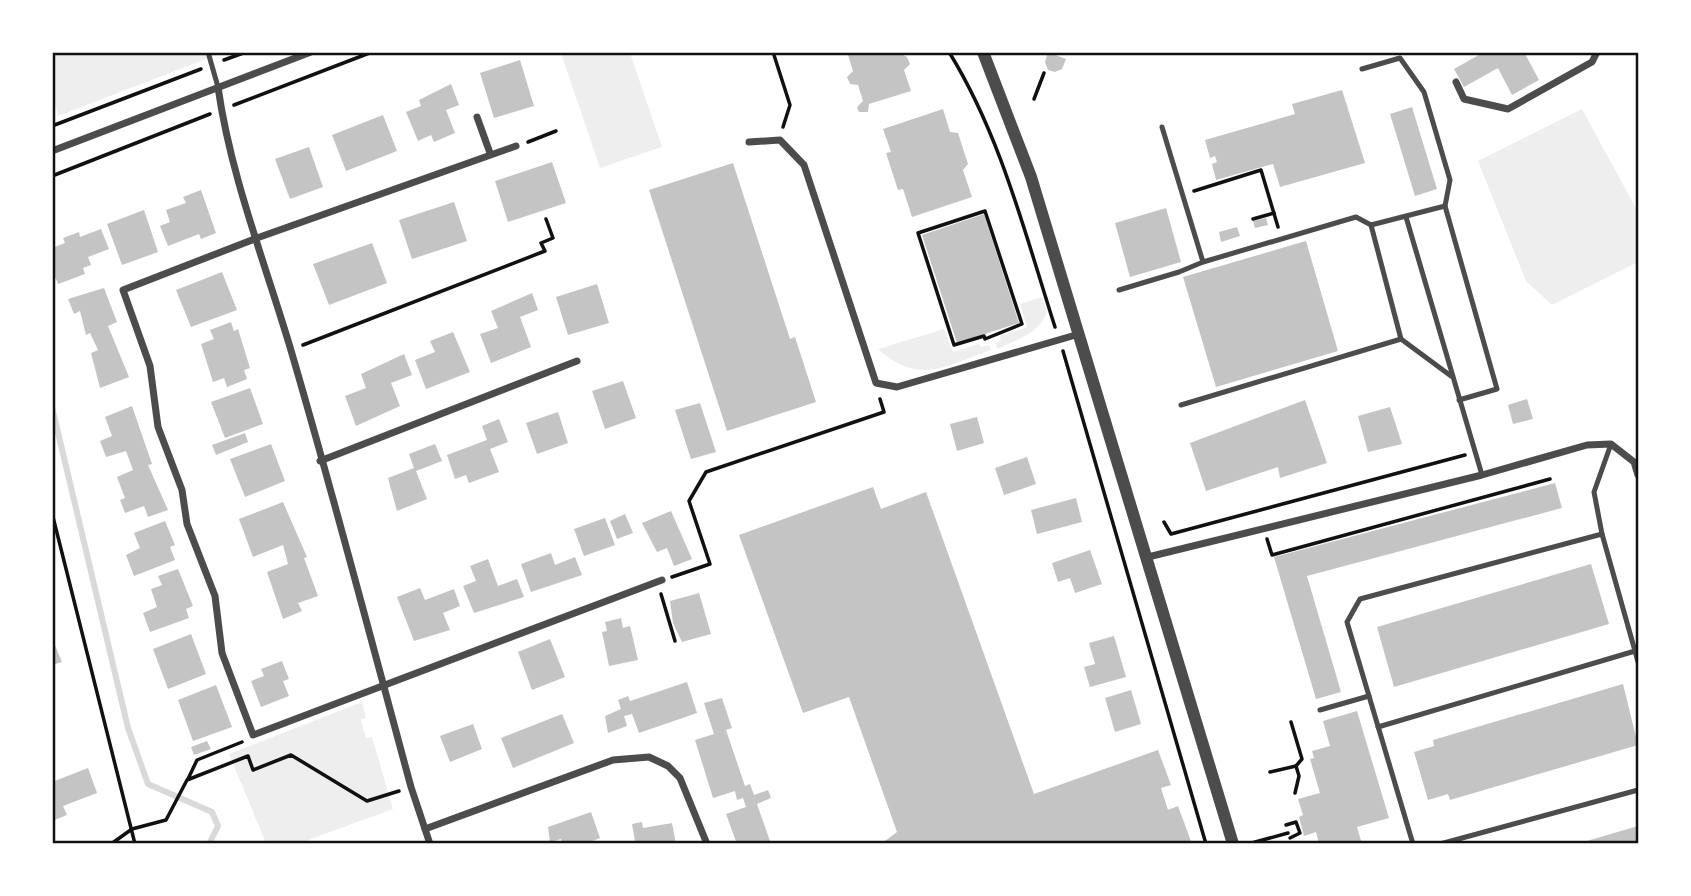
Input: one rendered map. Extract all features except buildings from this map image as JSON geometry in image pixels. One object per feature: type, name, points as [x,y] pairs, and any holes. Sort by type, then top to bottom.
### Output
[{"type":"street","points":[[52,151],[311,52]]},
{"type":"street","points":[[983,52],[1031,177],[1233,844]]},
{"type":"street","points":[[1456,82],[1464,99],[1508,109],[1592,62],[1597,52]]},
{"type":"street","points":[[218,87],[221,110],[291,349],[411,787],[430,844]]},
{"type":"street","points":[[477,117],[490,153]]},
{"type":"street","points":[[750,142],[779,140],[804,165],[876,383],[897,387],[1080,334]]},
{"type":"street","points":[[516,146],[490,153],[257,238],[123,290],[150,366],[158,427],[182,490],[187,524],[215,596],[222,653],[253,735],[660,581]]},
{"type":"street","points":[[320,461],[577,361]]},
{"type":"street","points":[[1148,557],[1482,475],[1587,445],[1611,444],[1634,462],[1639,475]]},
{"type":"street","points":[[425,829],[613,760],[649,757],[668,766],[680,779],[707,844]]},
{"type":"lane","points":[[208,52],[218,87]]},
{"type":"lane","points":[[1362,69],[1400,58],[1424,92],[1450,180],[1445,206],[1497,389],[1459,400]]},
{"type":"lane","points":[[1162,127],[1203,262]]},
{"type":"lane","points":[[1119,290],[1356,217],[1371,225],[1445,206]]},
{"type":"lane","points":[[1406,217],[1482,475]]},
{"type":"lane","points":[[1371,225],[1401,339],[1451,376]]},
{"type":"lane","points":[[1181,405],[1401,339]]},
{"type":"lane","points":[[1611,444],[1594,492],[1602,534],[1639,662]]},
{"type":"lane","points":[[1413,844],[1347,622],[1360,599],[1602,534]]},
{"type":"lane","points":[[1378,727],[1637,652]]},
{"type":"lane","points":[[1320,710],[1369,696]]},
{"type":"lane","points":[[1440,844],[1639,790]]},
{"type":"path","points":[[52,126],[246,52]]},
{"type":"path","points":[[774,52],[790,105],[779,140]]},
{"type":"path","points":[[949,52],[975,94],[1003,168],[1059,341],[1206,844]]},
{"type":"path","points":[[1034,99],[1044,73]]},
{"type":"path","points":[[516,146],[556,131]]},
{"type":"path","points":[[1182,194],[1261,170],[1282,239]]},
{"type":"path","points":[[985,211],[1021,324],[991,335],[985,339],[984,336],[954,345],[918,233],[985,211]]},
{"type":"path","points":[[1253,219],[1274,214]]},
{"type":"path","points":[[291,349],[545,251],[541,243],[553,238],[546,219]]},
{"type":"path","points":[[991,335],[994,346]]},
{"type":"path","points":[[675,641],[660,581],[710,564],[689,500],[706,472],[884,412],[876,383]]},
{"type":"path","points":[[1164,522],[1171,534],[1475,452]]},
{"type":"path","points":[[1264,527],[1272,555],[1550,479]]},
{"type":"path","points":[[52,513],[135,844]]},
{"type":"path","points":[[1270,772],[1296,766],[1302,759],[1291,722]]},
{"type":"path","points":[[111,844],[132,829],[166,820],[197,760],[253,735]]},
{"type":"path","points":[[245,749],[253,770],[291,755],[367,802],[411,787]]},
{"type":"path","points":[[187,780],[248,756]]},
{"type":"path","points":[[1295,793],[1294,787],[1299,776],[1296,766]]},
{"type":"path","points":[[1286,825],[1296,822],[1300,827],[1300,835],[1290,838]]},
{"type":"path","points":[[1248,844],[1288,833]]},
{"type":"shaded area","points":[[52,53],[222,53],[58,116],[53,95]]},
{"type":"shaded area","points":[[561,53],[630,53],[662,147],[600,168]]},
{"type":"shaded area","points":[[1582,109],[1638,212],[1638,262],[1552,305],[1526,281],[1478,161]]},
{"type":"shaded area","points":[[1042,297],[1047,312],[1039,326],[997,349],[996,343],[1001,340],[1000,336],[1027,327],[1020,304]]},
{"type":"shaded area","points":[[944,329],[953,352],[979,344],[981,347],[989,345],[991,350],[946,366],[920,370],[906,367],[878,349]]},
{"type":"shaded area","points":[[362,702],[366,718],[361,720],[366,738],[372,737],[393,809],[300,843],[266,843],[229,754]]},
{"type":"waterway","points":[[52,407],[128,728],[148,784],[212,812],[218,826],[209,844]]}]
